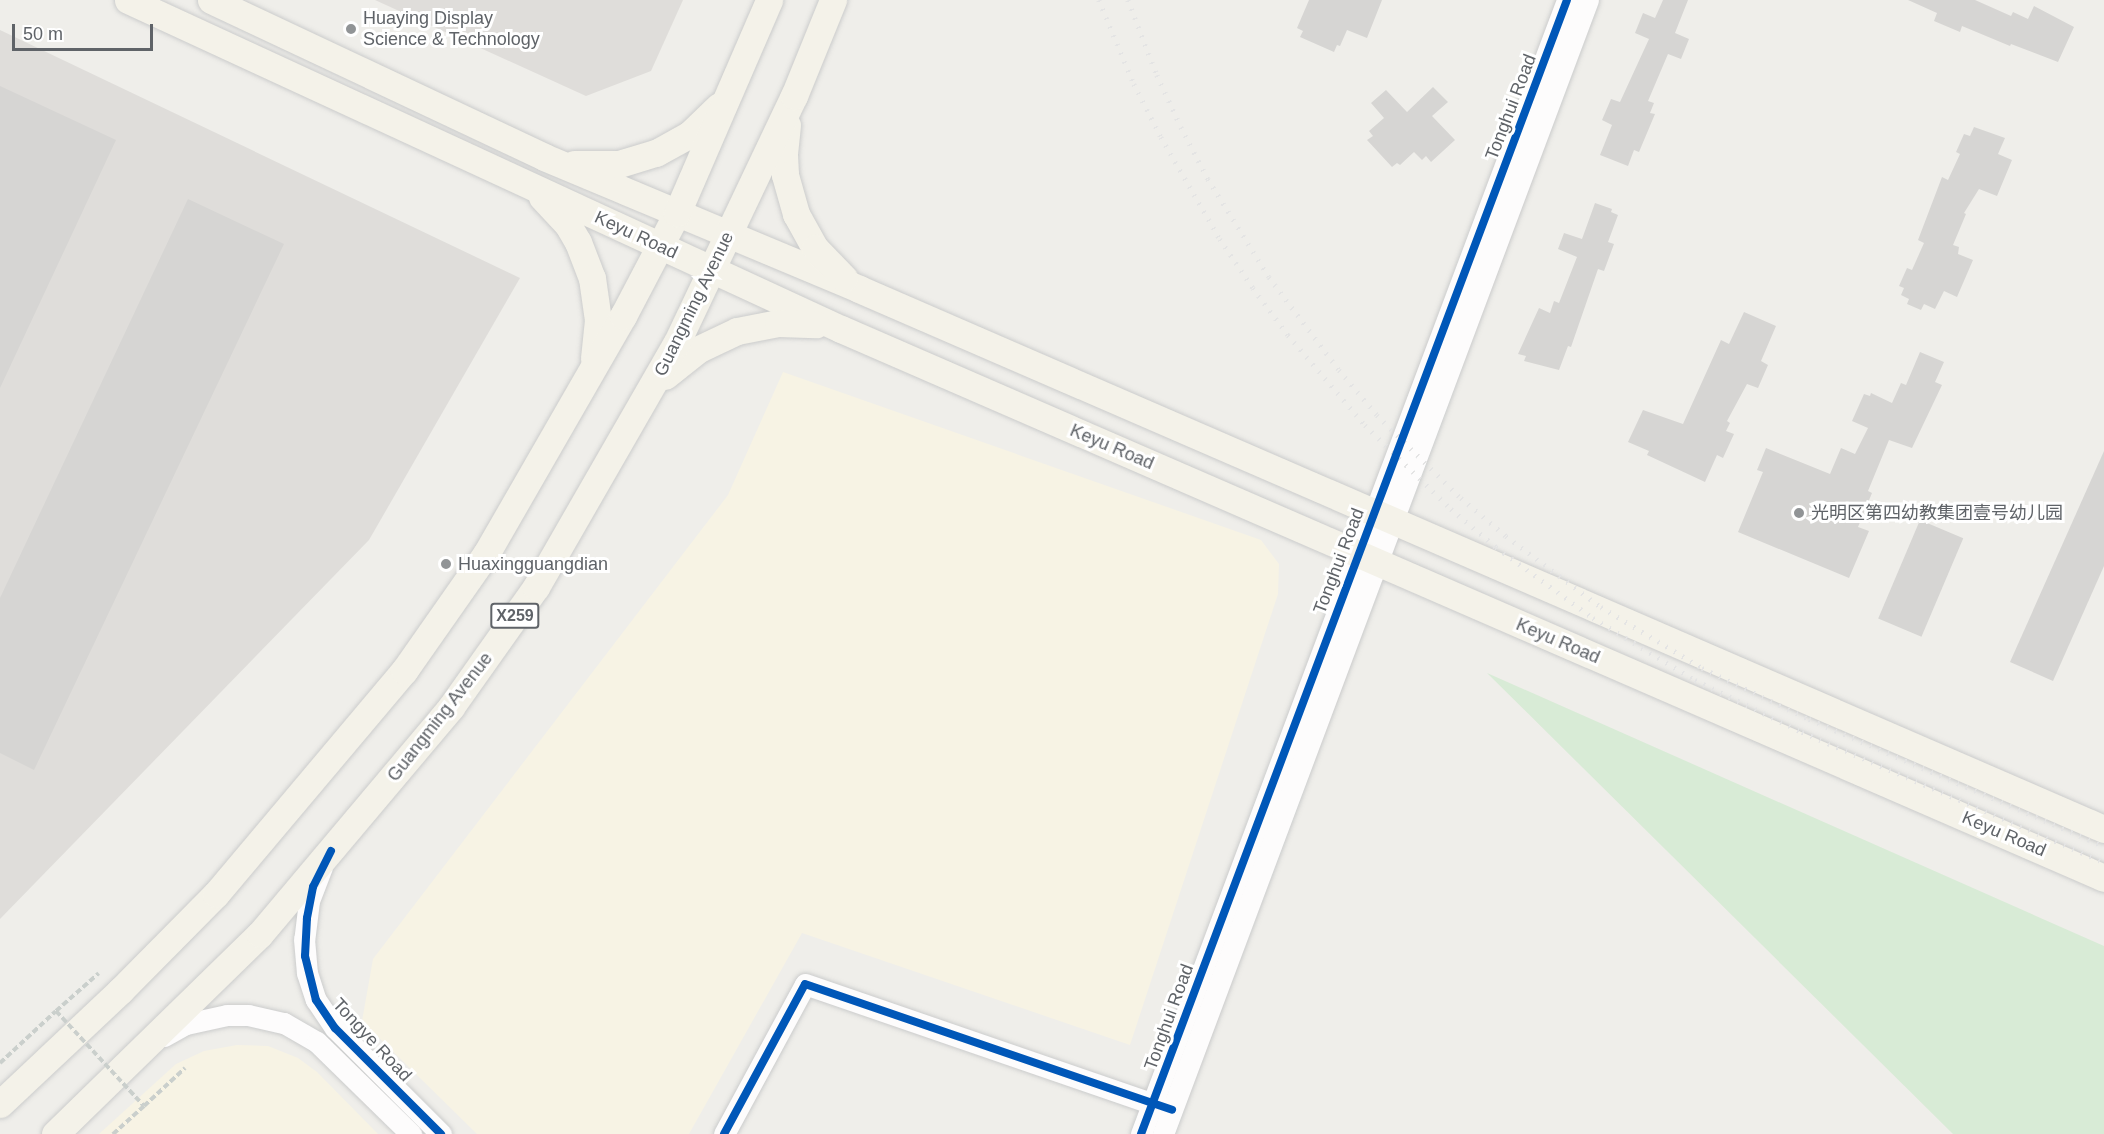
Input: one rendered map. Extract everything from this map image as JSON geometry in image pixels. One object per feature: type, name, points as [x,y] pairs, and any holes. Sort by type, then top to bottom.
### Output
[{"type":"main road","name":"Keyu Road","points":[[128,0],[840,329],[2104,878]]},
{"type":"main road","name":"Keyu Road","points":[[211,0],[544,157],[860,289],[2104,829]]},
{"type":"main road","points":[[0,1104],[120,991],[216,894],[404,671],[486,554],[586,382],[677,213],[769,0]]},
{"type":"main road","name":"Guangming Avenue","points":[[55,1134],[146,1048],[260,934],[451,707],[536,587],[676,344],[794,96],[833,0]]},
{"type":"main road","points":[[544,157],[562,162],[600,165],[619,164],[656,153],[674,144],[705,121],[724,99],[739,73]]},
{"type":"main road","points":[[794,96],[788,116],[784,155],[787,185],[796,214],[804,232],[828,264],[860,289]]},
{"type":"main road","points":[[526,184],[541,196],[568,225],[586,260],[592,278],[597,299],[598,330],[586,382]]},
{"type":"main road","points":[[640,408],[666,375],[681,361],[708,344],[737,331],[778,323],[799,322],[840,329]]},
{"type":"street","name":"Tonghui Road","points":[[1383,516],[1568,0]]},
{"type":"street","name":"Tonghui Road","points":[[1141,1134],[1162,1107],[1383,516],[1588,0]]},
{"type":"street","name":"Tongye Road","points":[[332,851],[313,887],[307,918],[305,956],[313,994],[335,1028],[441,1134]]},
{"type":"street","points":[[724,1134],[805,984],[1162,1107]]},
{"type":"street","name":"Tongye Road","points":[[146,1048],[168,1033],[206,1018],[248,1015],[284,1023],[324,1048],[411,1134]]},
{"type":"street","name":"Tonghui Road","points":[[1162,1107],[1163,1134]]},
{"type":"path","points":[[0,1063],[99,973]]},
{"type":"path","points":[[56,1011],[144,1106]]},
{"type":"path","points":[[113,1134],[185,1068]]},
{"type":"shaded area","points":[[375,0],[683,0],[651,71],[586,96]]},
{"type":"shaded area","points":[[0,30],[520,278],[369,540],[0,919]]},
{"type":"shaded area","points":[[783,372],[1261,540],[1279,564],[1278,594],[1130,1045],[802,933],[689,1134],[477,1134],[362,1021],[373,959],[728,495]]},
{"type":"shaded area","points":[[237,1045],[268,1046],[298,1058],[317,1072],[378,1134],[99,1134],[176,1064],[204,1051]]},
{"type":"green space","points":[[1487,673],[2104,946],[2104,1134],[1953,1134]]},
{"type":"building","points":[[1309,0],[1382,0],[1367,38],[1347,30],[1340,46],[1337,45],[1334,52],[1300,37],[1303,31],[1297,28]]},
{"type":"building","points":[[1663,0],[1688,0],[1675,33],[1689,39],[1681,59],[1668,54],[1648,101],[1654,103],[1650,113],[1655,114],[1639,152],[1634,150],[1628,166],[1600,155],[1612,125],[1602,120],[1611,99],[1620,102],[1649,39],[1635,33],[1643,13],[1655,18]]},
{"type":"building","points":[[1908,0],[1975,0],[2011,16],[2013,12],[2028,19],[2034,6],[2074,27],[2058,62],[2011,44],[2010,46],[1962,26],[1960,32],[1934,21],[1937,13]]},
{"type":"building","points":[[0,86],[116,140],[0,388]]},
{"type":"building","points":[[1433,87],[1448,102],[1432,116],[1455,140],[1431,162],[1426,156],[1422,160],[1414,152],[1400,165],[1397,163],[1392,167],[1367,140],[1373,136],[1369,131],[1384,118],[1371,103],[1386,90],[1407,112]]},
{"type":"building","points":[[1974,127],[2005,138],[1998,154],[2012,160],[1997,196],[1979,189],[1964,213],[1966,214],[1953,245],[1959,247],[1958,254],[1973,260],[1957,297],[1944,291],[1935,309],[1924,304],[1921,310],[1907,304],[1909,299],[1901,295],[1904,288],[1899,286],[1907,268],[1912,270],[1924,243],[1918,240],[1942,177],[1948,180],[1960,154],[1956,152],[1964,134],[1970,136]]},
{"type":"building","points":[[188,199],[284,244],[34,770],[0,753],[0,598]]},
{"type":"building","points":[[1595,203],[1612,209],[1611,212],[1618,215],[1608,242],[1614,244],[1604,271],[1598,269],[1571,347],[1568,346],[1559,370],[1524,361],[1526,356],[1518,354],[1539,308],[1550,313],[1554,301],[1559,303],[1577,257],[1558,249],[1564,233],[1582,239]]},
{"type":"building","points":[[1744,312],[1776,326],[1761,361],[1768,365],[1758,388],[1747,384],[1727,421],[1730,423],[1726,431],[1734,434],[1723,458],[1717,455],[1705,482],[1647,455],[1649,451],[1628,442],[1643,410],[1683,424],[1721,340],[1729,344]]},
{"type":"building","name":"光明区第四幼教集团壹号幼儿园","points":[[1920,352],[1944,362],[1935,382],[1942,385],[1912,448],[1889,440],[1868,491],[1872,493],[1858,527],[1869,531],[1849,578],[1738,532],[1763,472],[1757,470],[1766,448],[1830,474],[1841,448],[1855,454],[1868,428],[1852,421],[1864,394],[1870,396],[1871,393],[1892,403],[1901,383],[1906,385]]},
{"type":"building","points":[[2104,451],[2104,566],[2053,681],[2010,662]]},
{"type":"building","points":[[1920,520],[1963,538],[1921,637],[1878,618]]},
{"type":"railway","points":[[1099,0],[1134,84],[1161,137],[1220,239],[1253,288],[1288,335],[1365,425],[1451,509],[1496,547],[1593,618],[1695,680],[1802,732],[2104,862]]},
{"type":"railway","points":[[1128,0],[1157,75],[1181,127],[1208,179],[1269,277],[1339,370],[1377,415],[1461,498],[1506,536],[1601,607],[1702,668],[1809,719],[2104,846]]},
{"type":"cycle path","points":[[1141,1134],[1567,0]]},
{"type":"cycle path","points":[[331,851],[313,887],[307,918],[305,956],[316,1000],[335,1028],[441,1134]]},
{"type":"cycle path","points":[[724,1134],[805,984],[1172,1110]]},
{"type":"place","name":"Huaying Display Science & Technology","points":[[351,29]]},
{"type":"place","name":"光明区第四幼教集团壹号幼儿园","points":[[1799,513]]},
{"type":"place","name":"Huaxingguangdian","points":[[446,564]]}]
